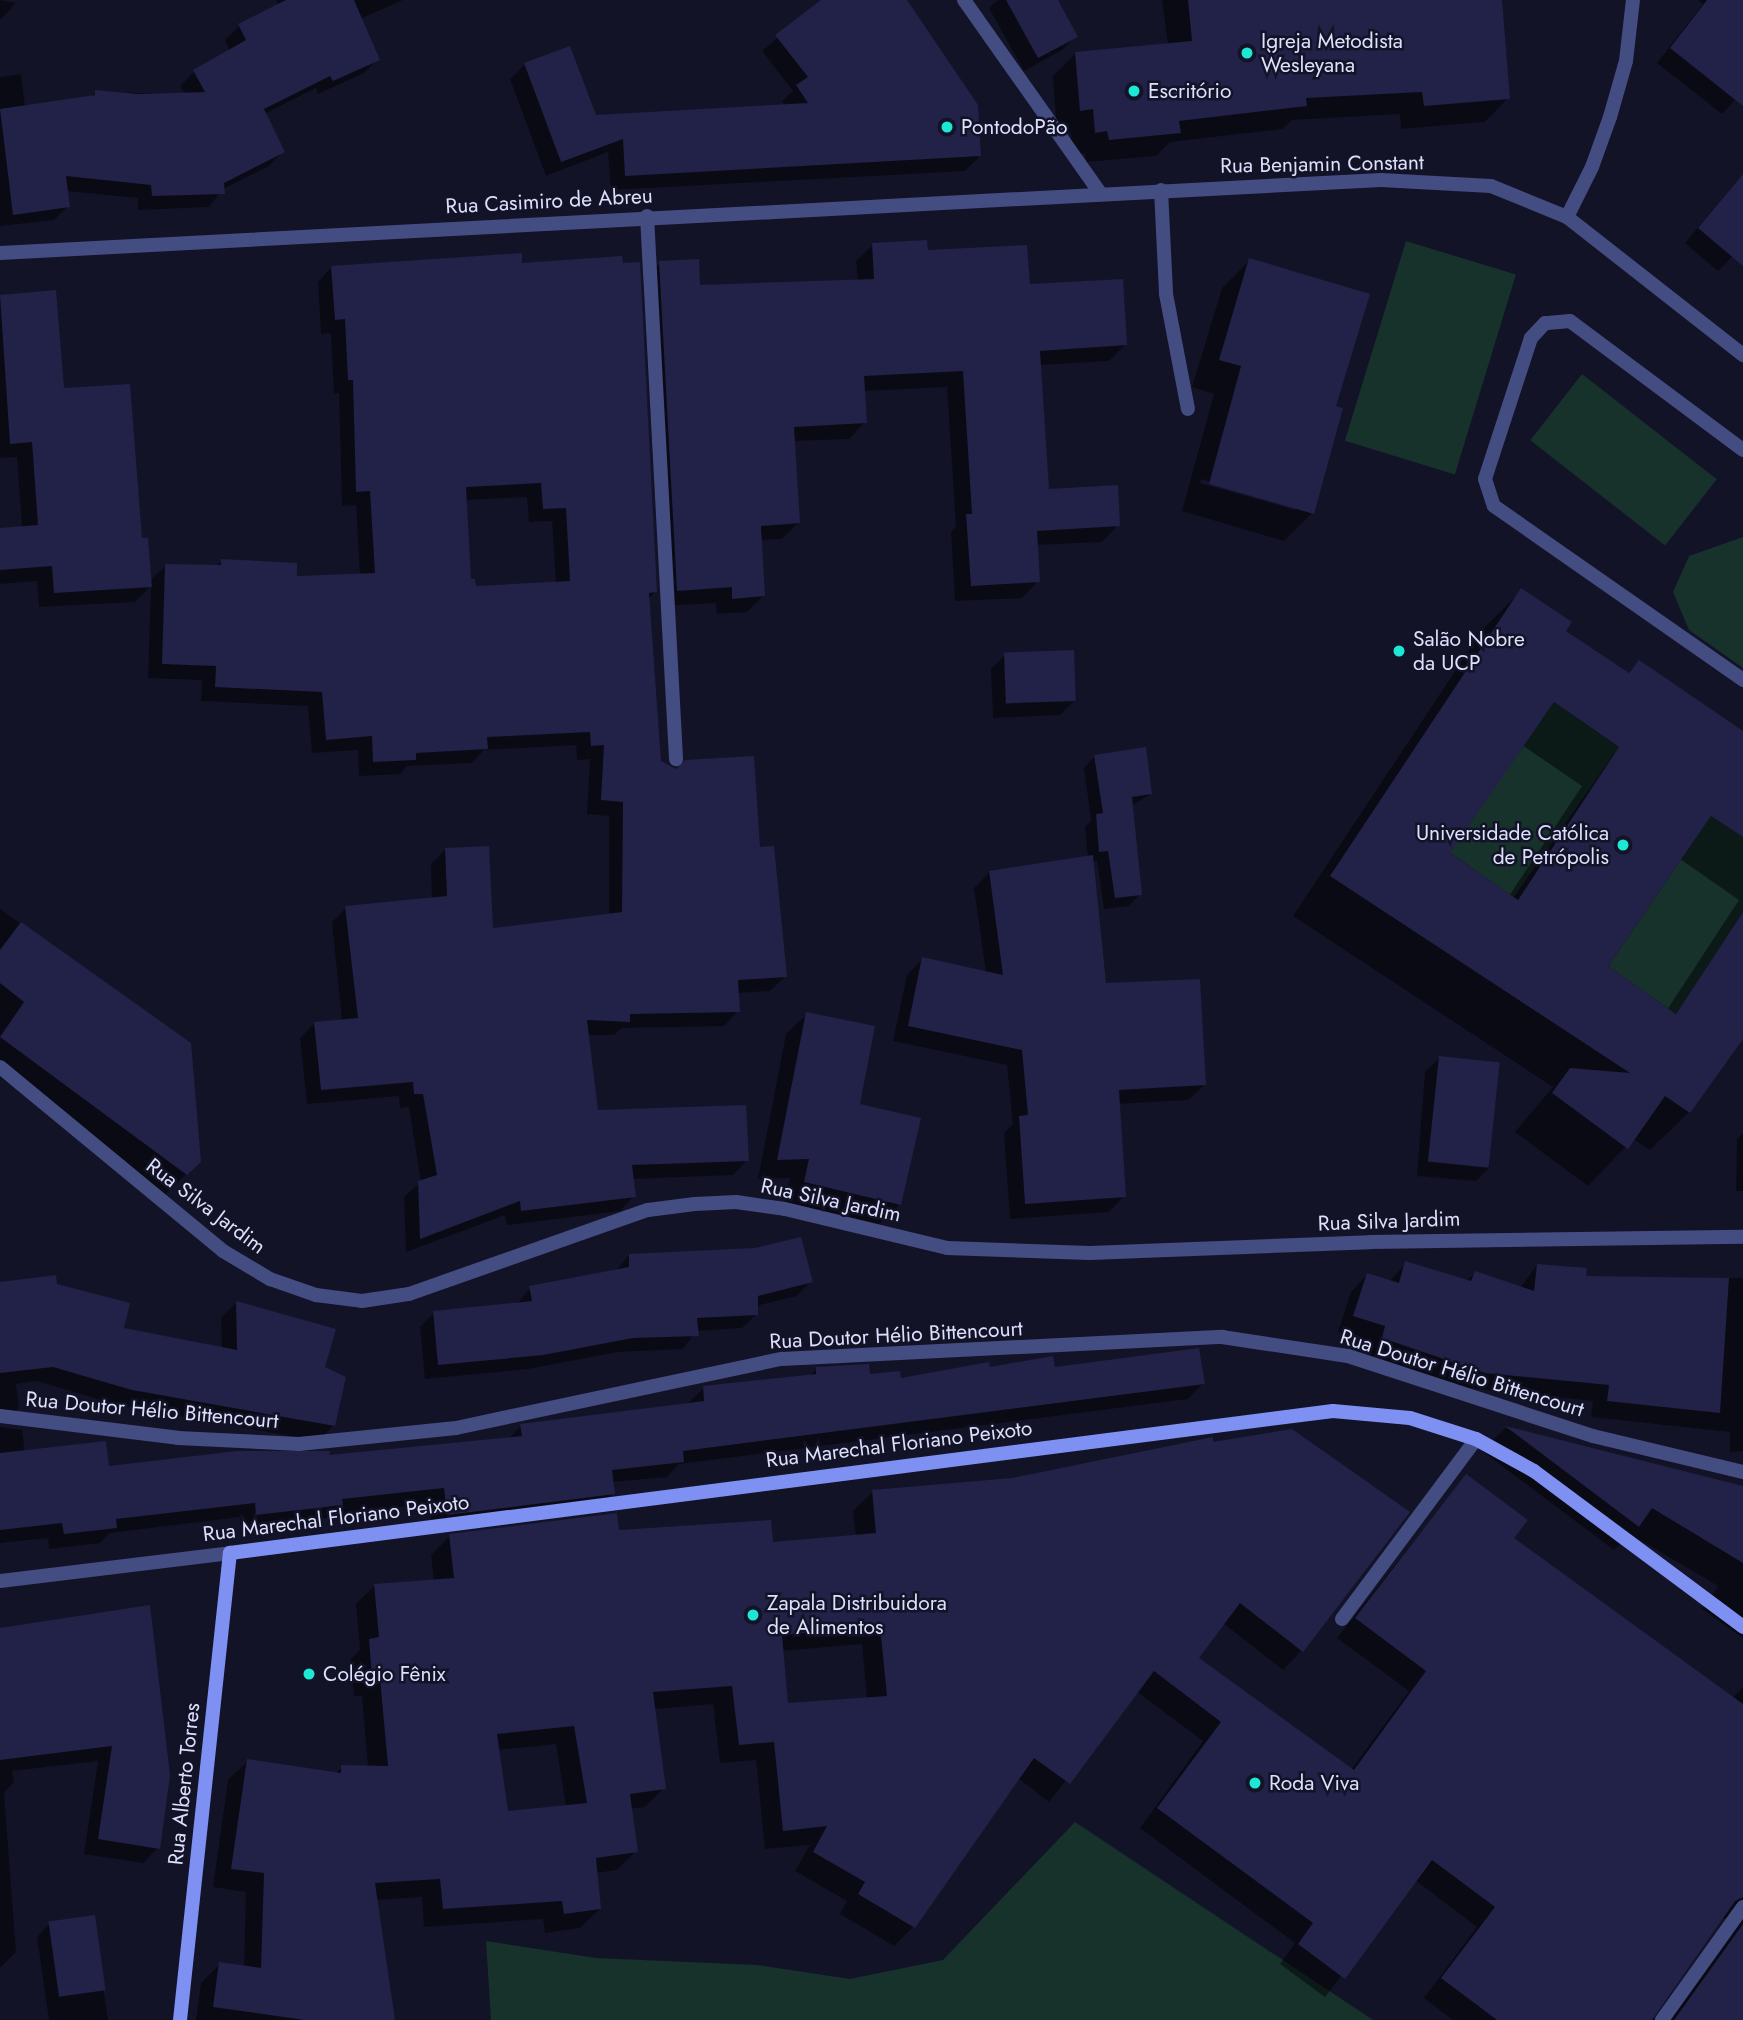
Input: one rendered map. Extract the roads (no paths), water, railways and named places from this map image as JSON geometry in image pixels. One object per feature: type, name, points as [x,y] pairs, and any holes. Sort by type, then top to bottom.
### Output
[{"type":"main road","name":"Rua Marechal Floriano Peixoto","points":[[230,1553],[1332,1411],[1410,1418],[1476,1439],[1534,1471],[1743,1627]]},
{"type":"main road","name":"Rua Alberto Torres","points":[[180,2020],[230,1553]]},
{"type":"street","points":[[964,0],[1100,193]]},
{"type":"street","points":[[1567,217],[1592,167],[1610,117],[1626,61],[1633,0]]},
{"type":"street","name":"Rua Benjamin Constant","points":[[1100,193],[1381,180],[1491,186],[1567,217],[1743,355]]},
{"type":"street","points":[[1161,190],[1166,294],[1188,409]]},
{"type":"street","name":"Rua Casimiro de Abreu","points":[[0,253],[1100,193]]},
{"type":"street","points":[[647,216],[676,758]]},
{"type":"street","points":[[1743,450],[1570,321],[1545,323],[1531,338],[1486,479],[1494,506],[1743,680]]},
{"type":"street","name":"Rua Silva Jardim","points":[[0,1067],[223,1251],[270,1279],[316,1295],[362,1301],[409,1294],[648,1210],[695,1203],[736,1202],[785,1209],[947,1248],[1090,1253],[1384,1242],[1743,1237]]},
{"type":"street","name":"Rua Doutor Hélio Bittencourt","points":[[0,1416],[178,1438],[299,1444],[456,1428],[782,1359],[1222,1337],[1348,1356],[1593,1436],[1743,1472]]},
{"type":"street","points":[[1342,1619],[1476,1439]]},
{"type":"street","name":"Rua Marechal Floriano Peixoto","points":[[0,1581],[230,1553]]},
{"type":"street","points":[[1661,2020],[1743,1907]]},
{"type":"place","name":"Igreja Metodista Wesleyana","points":[[1247,53]]},
{"type":"place","name":"Escritório","points":[[1134,91]]},
{"type":"place","name":"PontodoPão","points":[[947,127]]},
{"type":"place","name":"Salão Nobre da UCP","points":[[1399,651]]},
{"type":"place","name":"Universidade Católica de Petrópolis","points":[[1623,845]]},
{"type":"place","name":"Zapala Distribuidora de Alimentos","points":[[753,1615]]},
{"type":"place","name":"Colégio Fênix","points":[[309,1674]]},
{"type":"place","name":"Roda Viva","points":[[1255,1783]]}]
